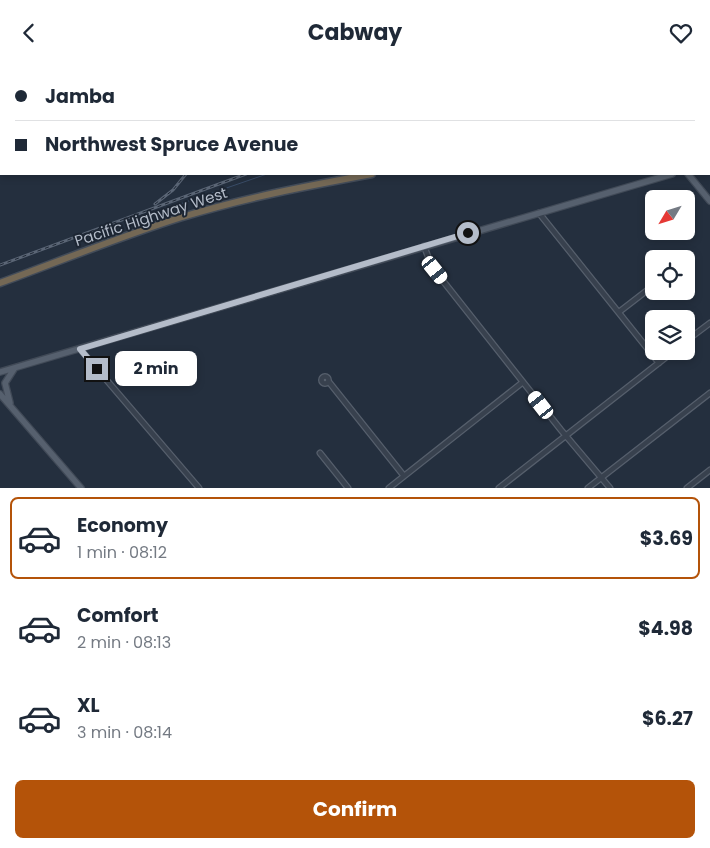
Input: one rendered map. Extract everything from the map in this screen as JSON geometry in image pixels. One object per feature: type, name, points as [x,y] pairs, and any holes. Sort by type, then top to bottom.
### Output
[{"type":"highway","name":"Pacific Highway West","points":[[0,283],[196,213],[274,193],[367,175]]},
{"type":"main road","points":[[0,372],[669,175]]},
{"type":"main road","points":[[689,175],[710,201]]},
{"type":"main road","points":[[15,368],[5,383],[7,396],[16,413]]},
{"type":"main road","points":[[0,394],[81,488]]},
{"type":"street","points":[[539,213],[659,363]]},
{"type":"street","points":[[424,246],[432,267],[610,488]]},
{"type":"street","points":[[618,313],[645,292]]},
{"type":"street","points":[[695,334],[710,323]]},
{"type":"street","points":[[80,349],[199,488]]},
{"type":"street","points":[[499,488],[663,360]]},
{"type":"street","points":[[389,488],[523,382]]},
{"type":"street","points":[[329,383],[404,477]]},
{"type":"street","points":[[588,488],[710,393]]},
{"type":"street","points":[[320,453],[348,488]]},
{"type":"street","points":[[688,488],[710,470]]},
{"type":"waterway","points":[[157,212],[264,175]]},
{"type":"railway","points":[[155,204],[173,190],[185,175]]},
{"type":"railway","points":[[0,265],[243,175]]},
{"type":"route","points":[[97,369],[80,349],[468,233]]}]
